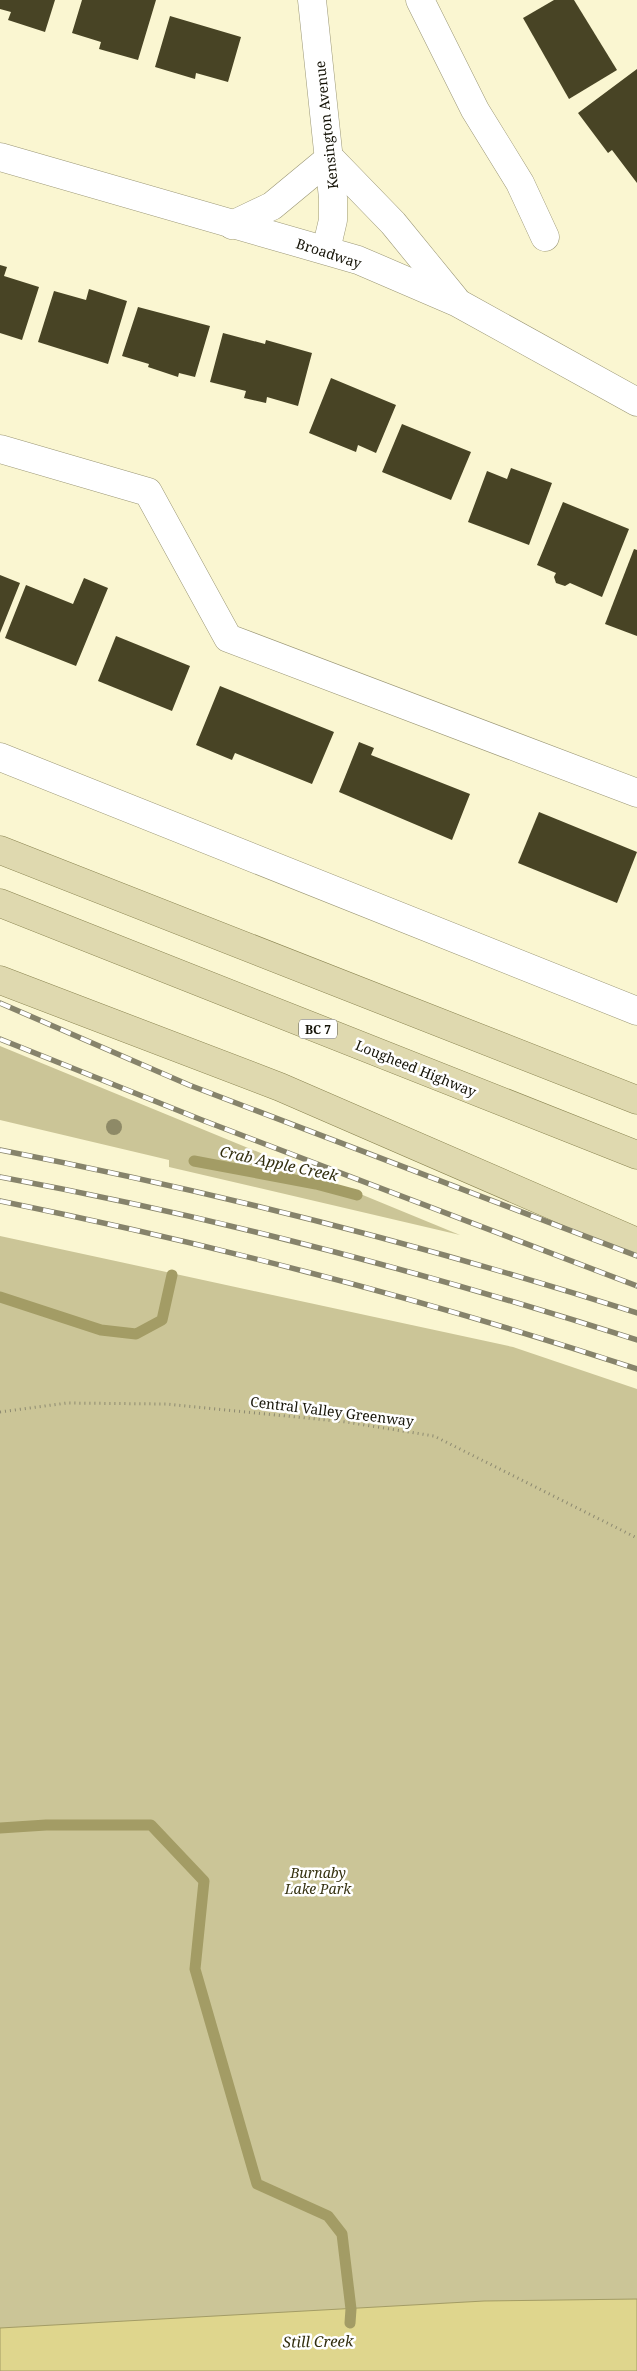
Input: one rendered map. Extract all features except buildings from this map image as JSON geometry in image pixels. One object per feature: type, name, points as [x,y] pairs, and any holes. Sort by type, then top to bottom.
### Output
[{"type":"main road","points":[[0,850],[637,1100]]},
{"type":"main road","name":"Lougheed Highway","points":[[0,904],[637,1154]]},
{"type":"main road","points":[[0,980],[280,1087],[637,1242]]},
{"type":"street","name":"Kensington Avenue","points":[[312,0],[330,158],[333,220],[326,250]]},
{"type":"street","points":[[420,0],[475,110],[520,183],[545,237]]},
{"type":"street","name":"Broadway","points":[[0,157],[358,260],[458,303],[637,402]]},
{"type":"street","points":[[232,225],[272,206],[330,158],[393,223],[458,303]]},
{"type":"street","points":[[0,449],[148,492],[228,638],[637,793]]},
{"type":"street","points":[[0,757],[637,1011]]},
{"type":"path","name":"Central Valley Greenway","points":[[0,1412],[67,1402],[166,1404],[346,1422],[434,1436],[637,1538]]},
{"type":"green space","points":[[0,1046],[460,1235],[169,1167],[169,1160],[0,1120]]},
{"type":"green space","name":"Burnaby Lake Park","points":[[0,1236],[513,1347],[637,1389],[637,2371],[0,2371]]},
{"type":"water","name":"Still Creek","points":[[637,2299],[637,2371],[0,2371],[0,2328],[484,2301]]},
{"type":"waterway","name":"Crab Apple Creek","points":[[194,1161],[316,1184],[357,1195]]},
{"type":"waterway","name":"Crab Apple Creek","points":[[0,1297],[101,1330],[136,1334],[162,1320],[172,1275]]},
{"type":"waterway","points":[[0,1828],[46,1825],[151,1825],[204,1881],[195,1969],[257,2184],[328,2216],[342,2234],[351,2309],[350,2323]]},
{"type":"railway","points":[[0,1003],[189,1085],[637,1256]]},
{"type":"railway","points":[[0,1039],[202,1120],[637,1286]]},
{"type":"railway","points":[[0,1150],[81,1166],[321,1222],[480,1265],[637,1313]]},
{"type":"railway","points":[[0,1177],[161,1210],[321,1248],[480,1292],[637,1340]]},
{"type":"railway","points":[[0,1201],[241,1255],[401,1297],[637,1369]]}]
